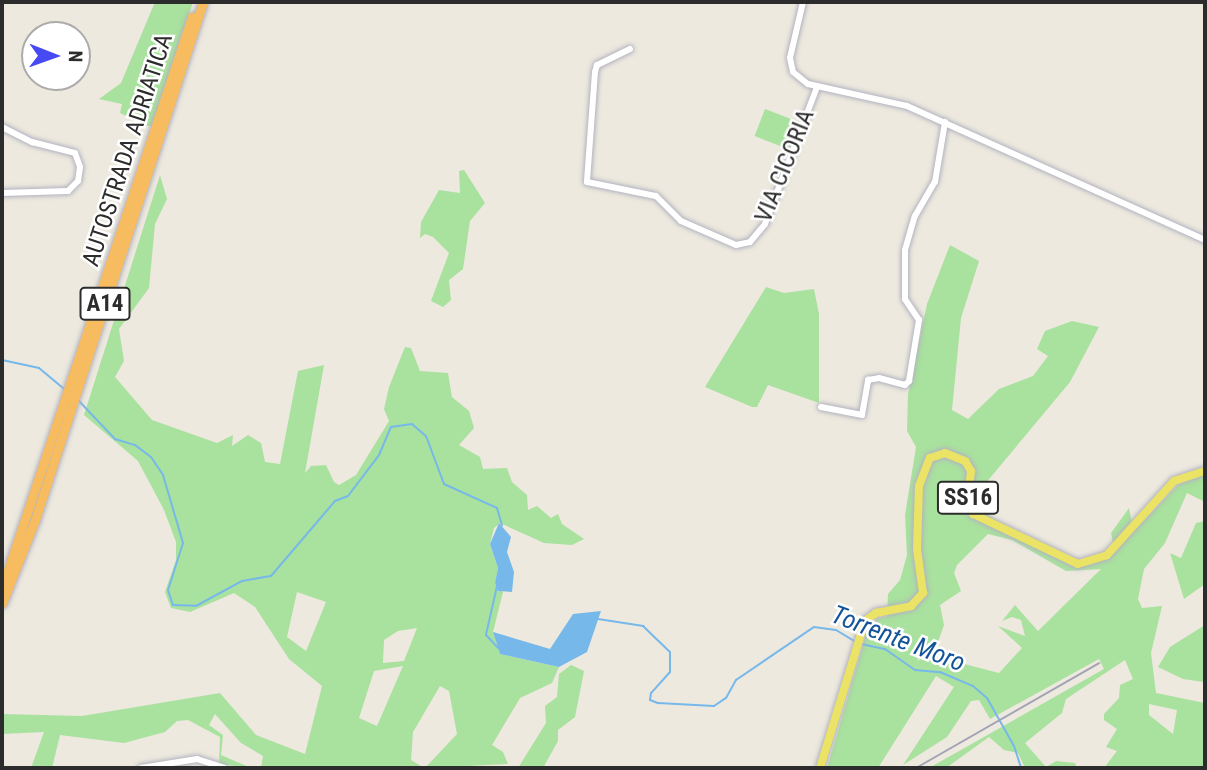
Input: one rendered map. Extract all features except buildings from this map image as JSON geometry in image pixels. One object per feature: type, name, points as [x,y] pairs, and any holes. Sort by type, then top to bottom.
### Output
[{"type":"highway","name":"AUTOSTRADA ADRIATICA","points":[[2,588],[197,2]]},
{"type":"highway","name":"AUTOSTRADA ADRIATICA","points":[[2,603],[29,538],[203,2]]},
{"type":"main road","name":"SS16","points":[[820,768],[860,632],[870,616],[911,606],[923,593],[917,549],[919,486],[925,463],[936,454],[953,454],[968,466],[968,501],[973,514],[1078,564],[1107,555],[1174,481],[1205,471]]},
{"type":"street","points":[[803,2],[790,49],[791,66],[799,78],[817,87],[897,103],[945,122],[1205,240]]},
{"type":"street","name":"VIA CICORIA","points":[[630,49],[597,65],[587,182],[656,196],[681,221],[736,245],[750,242],[765,223],[817,87]]},
{"type":"street","points":[[821,407],[862,415],[864,388],[871,378],[905,385],[909,381],[919,320],[905,299],[905,250],[915,216],[935,182],[945,122]]},
{"type":"street","points":[[2,127],[32,142],[75,153],[80,167],[78,181],[68,191],[2,193]]},
{"type":"street","points":[[141,768],[197,759],[224,768]]},
{"type":"green space","points":[[155,2],[193,2],[153,126],[148,126],[120,113],[122,104],[99,99],[121,83]]},
{"type":"green space","points":[[765,109],[802,123],[792,150],[755,136]]},
{"type":"green space","points":[[464,170],[485,203],[470,221],[463,269],[449,280],[451,300],[443,307],[431,301],[449,253],[433,237],[425,234],[420,238],[421,222],[439,190],[460,193],[459,171]]},
{"type":"green space","points":[[160,175],[167,199],[155,224],[149,288],[119,329],[124,361],[115,377],[152,420],[217,443],[233,435],[232,446],[248,435],[261,443],[265,462],[280,464],[298,371],[324,365],[305,473],[311,466],[326,465],[334,482],[339,485],[356,475],[389,421],[384,409],[389,387],[405,347],[411,348],[420,371],[448,373],[452,397],[469,411],[474,428],[459,445],[480,457],[483,469],[507,468],[512,482],[527,495],[528,510],[537,506],[551,518],[558,514],[562,524],[584,539],[572,545],[544,543],[500,523],[494,528],[490,544],[498,568],[495,584],[503,592],[493,632],[500,654],[559,667],[552,683],[520,698],[492,745],[503,752],[508,764],[425,768],[457,734],[449,691],[440,686],[413,732],[411,760],[424,768],[261,768],[263,756],[241,743],[215,714],[209,725],[223,735],[221,755],[251,768],[219,764],[220,737],[188,720],[177,721],[165,732],[124,743],[60,735],[52,768],[31,768],[44,732],[2,734],[2,714],[82,716],[220,693],[256,735],[305,754],[322,686],[289,659],[255,607],[234,593],[190,612],[171,608],[165,592],[176,560],[176,542],[164,510],[138,461],[84,415]],"holes":[[[297,592],[326,602],[306,651],[287,637]],[[417,628],[404,661],[383,663],[384,640],[398,631]],[[403,666],[377,726],[359,718],[374,671]]]},
{"type":"green space","points":[[950,245],[979,261],[961,318],[952,410],[968,419],[999,389],[1033,376],[1048,356],[1037,349],[1045,331],[1072,321],[1099,327],[1070,382],[975,496],[980,510],[1020,535],[1078,560],[1099,557],[1113,543],[1111,533],[1129,508],[1132,523],[1139,526],[1178,485],[1205,474],[1205,502],[1187,493],[1165,543],[1144,569],[1138,599],[1142,608],[1162,606],[1151,653],[1156,693],[1205,703],[1205,768],[1104,768],[1117,751],[1106,747],[1117,729],[1104,720],[1104,714],[1119,698],[1120,685],[1133,679],[1125,660],[1066,699],[1062,713],[1025,743],[1046,767],[1056,761],[1075,763],[1077,768],[1025,768],[1018,753],[1004,750],[989,737],[946,768],[929,768],[1104,669],[1099,659],[990,719],[979,700],[971,701],[947,737],[903,765],[954,687],[936,676],[878,768],[827,768],[866,635],[877,619],[887,616],[888,594],[900,580],[907,555],[905,515],[916,447],[907,431],[908,394],[927,304]],"holes":[[[988,534],[1012,540],[1066,571],[1101,569],[1038,631],[1015,605],[1002,621],[1012,617],[1021,620],[1025,636],[998,626],[1022,648],[999,673],[933,656],[944,625],[940,605],[961,591],[954,573],[957,565]],[[1149,704],[1177,710],[1173,734],[1149,715]]]},
{"type":"green space","points":[[766,287],[784,293],[814,289],[819,314],[819,403],[768,385],[757,407],[752,407],[705,387]]},
{"type":"green space","points":[[1205,521],[1205,584],[1184,599],[1170,553],[1181,558],[1196,523]]},
{"type":"green space","points":[[1205,625],[1204,682],[1183,679],[1158,667],[1170,647]]},
{"type":"green space","points":[[571,665],[584,671],[575,717],[558,730],[558,741],[543,768],[518,768],[546,723],[545,706],[557,697],[559,674]]},
{"type":"water","points":[[499,523],[511,537],[507,552],[514,572],[512,592],[498,591],[495,583],[498,568],[490,544]]},
{"type":"water","points":[[601,611],[587,652],[559,667],[500,654],[493,632],[550,649],[573,614]]},
{"type":"waterway","name":"Torrente Moro","points":[[2,360],[39,368],[65,390]]},
{"type":"waterway","name":"Torrente Moro","points":[[78,400],[115,439],[135,445],[151,457],[163,475],[183,543],[168,590],[173,605],[196,606],[242,581],[271,576],[335,501],[348,496],[379,455],[391,427],[412,424],[426,436],[444,484],[497,508],[502,525]]},
{"type":"waterway","name":"Torrente Moro","points":[[497,586],[486,635],[498,648]]},
{"type":"waterway","name":"Torrente Moro","points":[[598,619],[643,626],[670,652],[670,672],[651,693],[650,700],[658,703],[714,706],[726,698],[736,680],[814,627],[836,630],[856,642]]},
{"type":"waterway","name":"Torrente Moro","points":[[861,644],[885,649],[915,670],[940,672],[973,686],[987,698],[1014,746],[1021,768]]},
{"type":"railway","points":[[916,768],[1099,663]]}]
